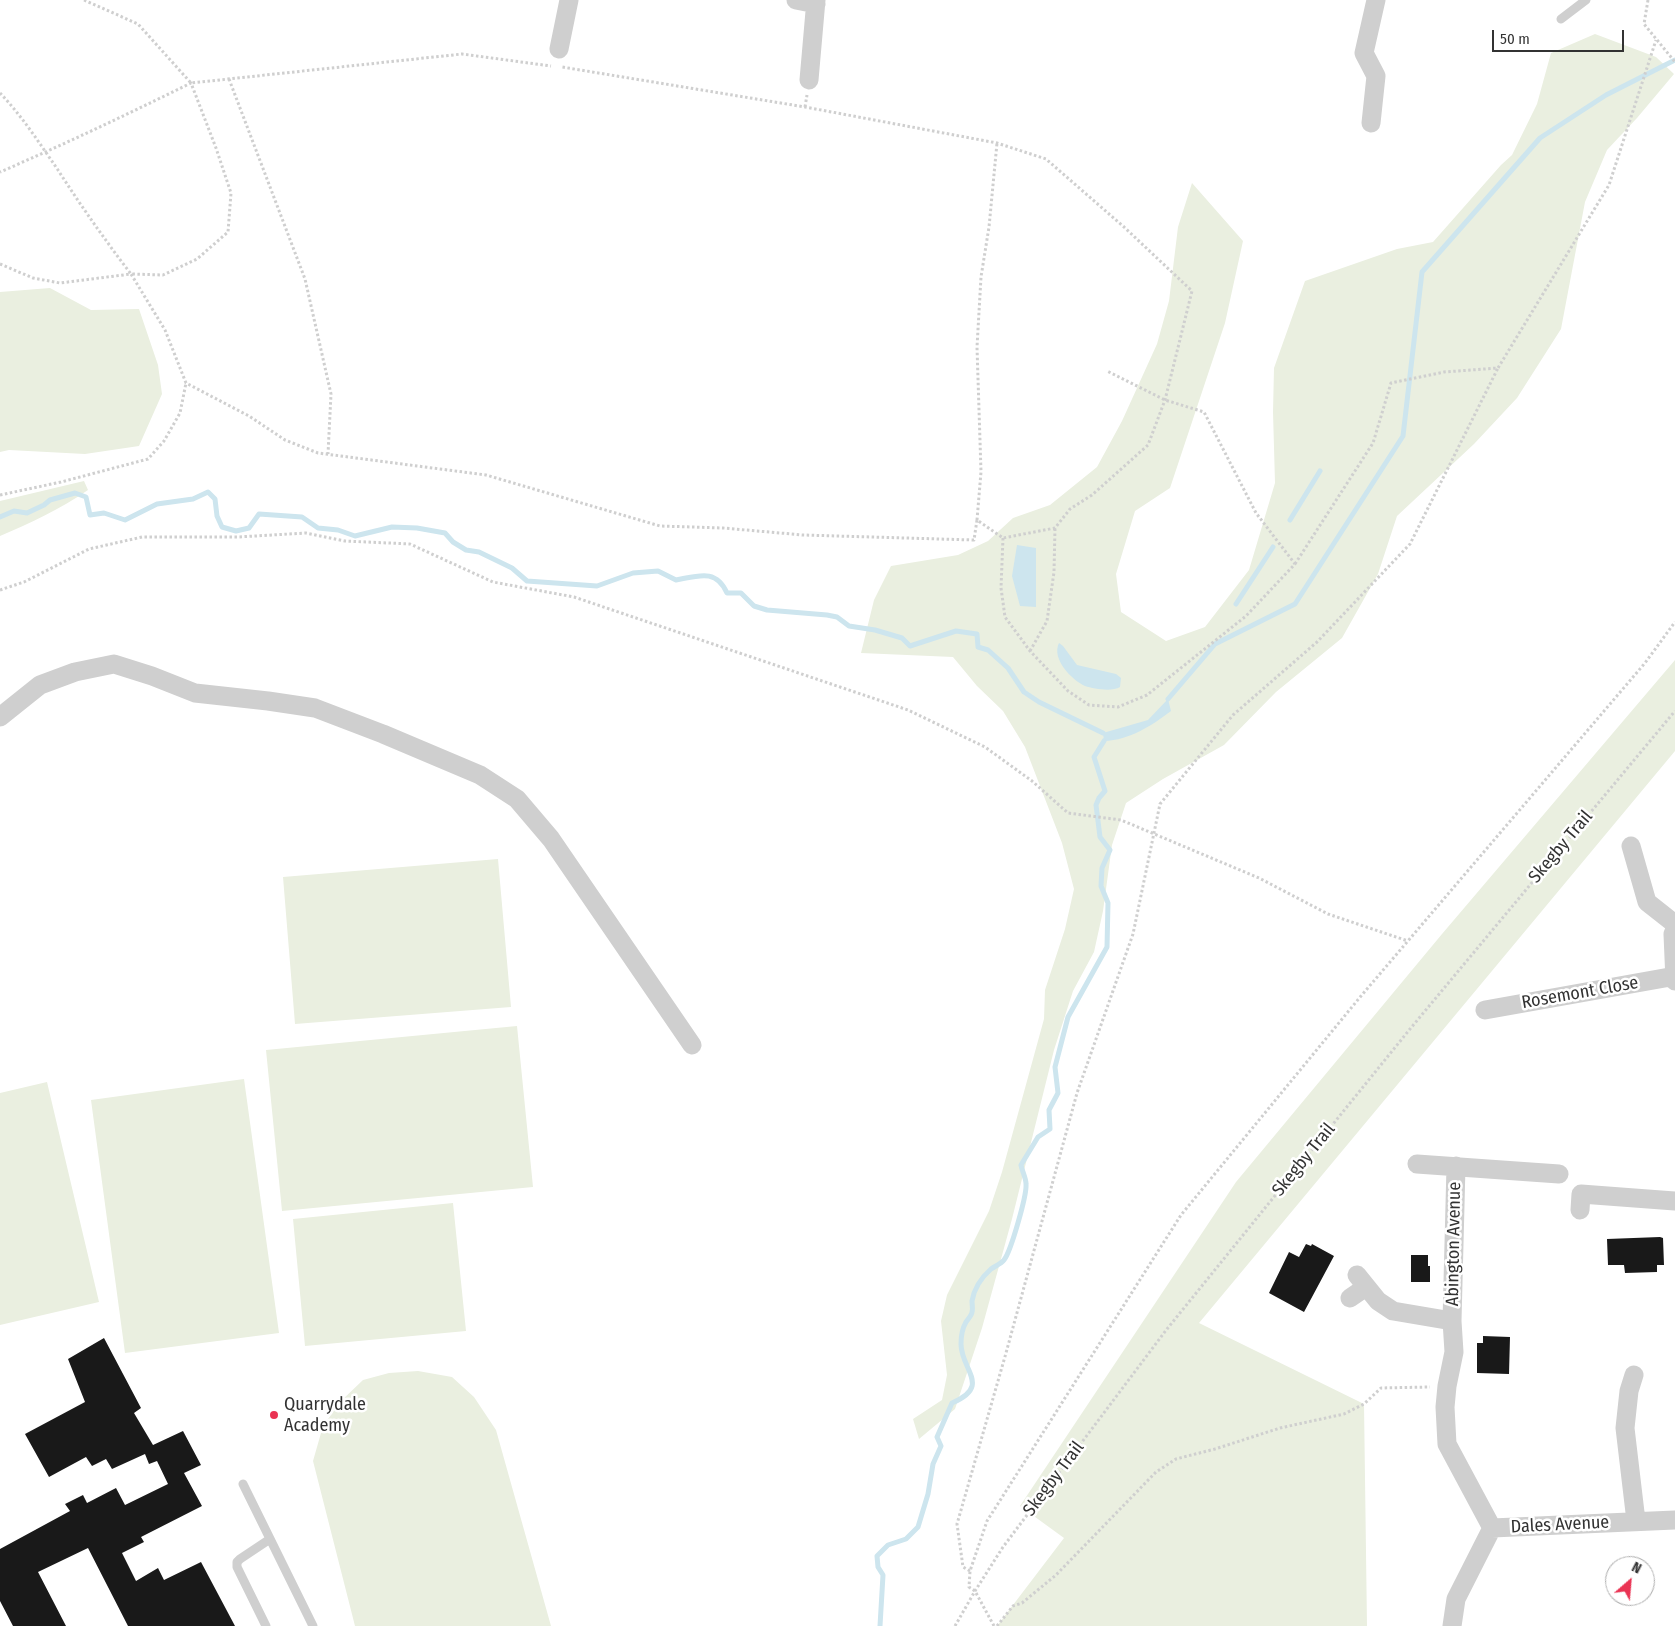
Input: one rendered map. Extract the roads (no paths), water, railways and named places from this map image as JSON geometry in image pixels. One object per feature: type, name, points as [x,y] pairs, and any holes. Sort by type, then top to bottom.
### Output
[{"type":"street","points":[[559,48],[569,0]]},
{"type":"street","points":[[796,0],[816,2],[809,80]]},
{"type":"street","points":[[1371,123],[1376,76],[1364,53],[1376,0]]},
{"type":"street","points":[[0,717],[40,685],[75,672],[114,664],[152,676],[195,693],[315,708],[480,775],[518,799],[551,839],[692,1045]]},
{"type":"street","points":[[1631,846],[1647,902],[1675,924]]},
{"type":"street","points":[[1675,930],[1672,934],[1675,981]]},
{"type":"street","name":"Rosemont Close","points":[[1485,1010],[1675,976]]},
{"type":"street","name":"Abington Avenue","points":[[1417,1164],[1559,1174]]},
{"type":"street","name":"Abington Avenue","points":[[1456,1166],[1452,1321],[1454,1352],[1445,1406],[1447,1444],[1492,1528]]},
{"type":"street","points":[[1580,1210],[1581,1194],[1675,1201]]},
{"type":"street","name":"Abington Avenue","points":[[1350,1298],[1361,1281],[1378,1302],[1393,1311],[1452,1321]]},
{"type":"street","points":[[1625,1384],[1625,1428],[1636,1521]]},
{"type":"street","name":"Dales Avenue","points":[[1452,1626],[1456,1599],[1492,1528],[1675,1520]]},
{"type":"lane","points":[[1561,19],[1586,0]]},
{"type":"lane","points":[[242,1484],[314,1626]]},
{"type":"lane","points":[[266,1626],[237,1567],[237,1562],[270,1539]]},
{"type":"water","points":[[1017,545],[1036,548],[1036,607],[1020,606],[1012,576]]},
{"type":"water","points":[[1059,643],[1077,665],[1116,674],[1121,678],[1120,687],[1103,690],[1085,686],[1074,679],[1060,662],[1057,649]]},
{"type":"water","points":[[1168,699],[1171,711],[1156,722],[1123,738],[1104,741],[1103,733],[1148,720]]},
{"type":"waterway","points":[[1168,699],[1215,644],[1295,604],[1403,436],[1422,272],[1540,138],[1606,95],[1675,60]]},
{"type":"waterway","points":[[1290,520],[1320,471]]},
{"type":"waterway","points":[[0,517],[14,511],[27,513],[50,500],[75,493],[86,497],[90,515],[104,513],[125,520],[157,504],[193,499],[208,492],[215,499],[217,516],[222,527],[236,531],[249,528],[259,514],[302,517],[318,528],[338,530],[355,536],[392,527],[417,528],[445,533],[453,542],[466,550],[479,552],[512,568],[527,581],[597,586],[633,573],[658,571],[676,580],[699,576],[712,577],[723,585],[727,593],[741,593],[754,606],[767,610],[837,617],[849,626],[875,630],[902,638],[910,646],[956,631],[977,634],[978,647],[988,650],[1008,668],[1024,692],[1039,702],[1103,733]]},
{"type":"waterway","points":[[1236,604],[1273,547]]},
{"type":"waterway","points":[[880,1626],[883,1575],[878,1567],[877,1556],[888,1545],[906,1539],[918,1527],[928,1494],[933,1464],[941,1446],[937,1437],[952,1403],[964,1397],[970,1390],[972,1384],[971,1377],[962,1353],[961,1344],[963,1330],[972,1313],[973,1297],[979,1284],[991,1269],[1004,1260],[1011,1246],[1026,1190],[1026,1182],[1021,1165],[1038,1137],[1050,1129],[1049,1110],[1058,1093],[1055,1067],[1068,1017],[1107,947],[1108,903],[1101,886],[1102,868],[1110,850],[1100,837],[1096,805],[1105,791],[1094,757],[1104,741]]},
{"type":"place","name":"Quarrydale Academy","points":[[274,1415]]}]
